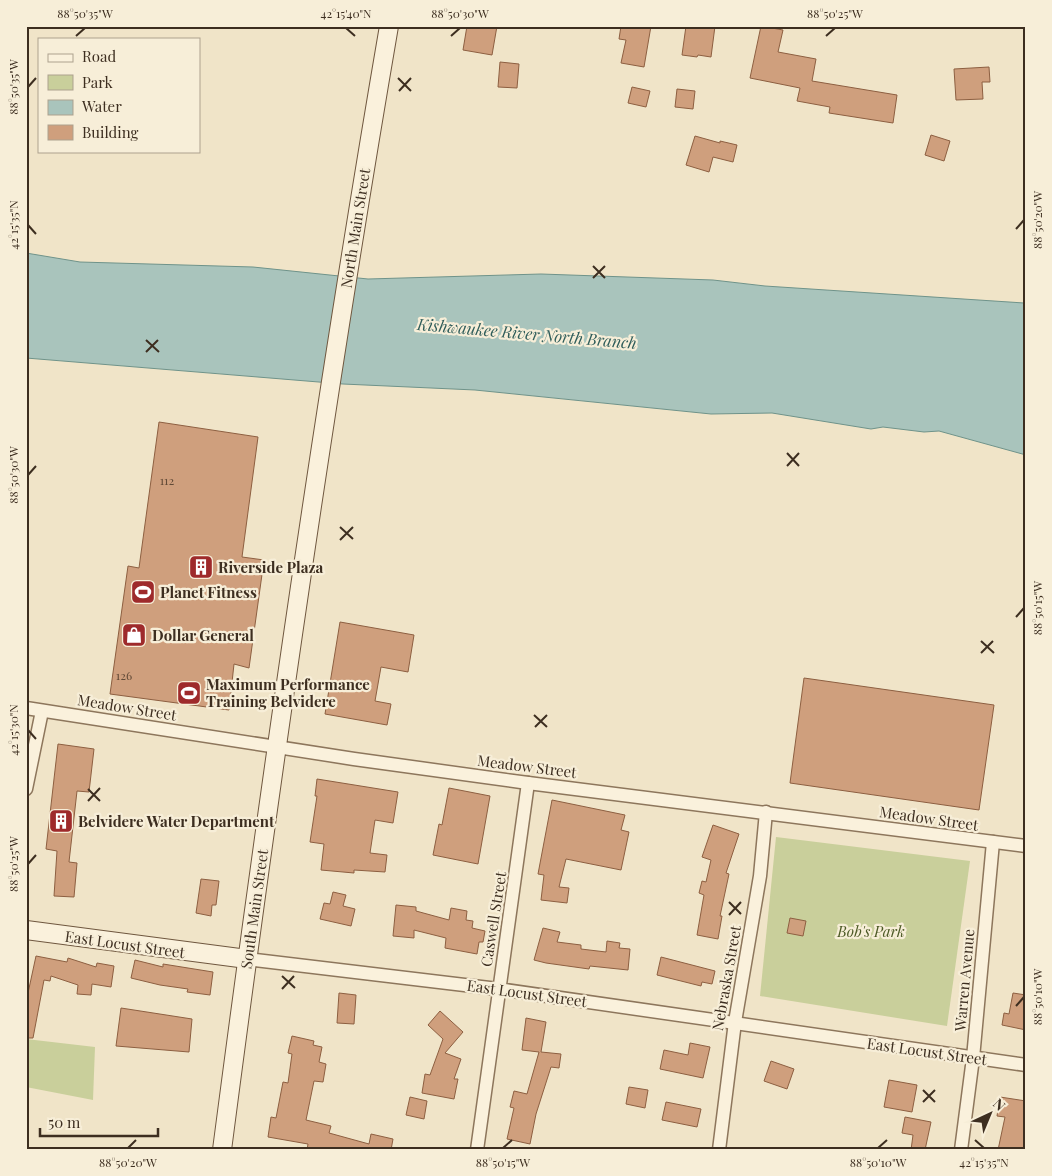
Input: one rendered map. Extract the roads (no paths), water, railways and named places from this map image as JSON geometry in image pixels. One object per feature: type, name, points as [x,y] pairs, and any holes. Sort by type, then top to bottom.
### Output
[{"type":"main road","name":"North Main Street","points":[[324,431],[389,26]]},
{"type":"main road","name":"South Main Street","points":[[222,1150],[277,747],[324,431]]},
{"type":"main road","name":"East Locust Street","points":[[26,930],[247,959]]},
{"type":"street","name":"Meadow Street","points":[[26,708],[528,783],[1026,846]]},
{"type":"street","points":[[26,789],[42,711]]},
{"type":"street","name":"Caswell Street","points":[[477,1150],[528,783]]},
{"type":"street","name":"Nebraska Street","points":[[718,1150],[735,1022],[760,876],[766,812]]},
{"type":"street","name":"Warren Avenue","points":[[961,1150],[973,1058],[993,842]]},
{"type":"street","name":"East Locust Street","points":[[247,959],[498,989],[1026,1065]]},
{"type":"water","name":"Kishwaukee River North Branch","points":[[26,253],[80,262],[253,267],[368,279],[541,274],[713,280],[765,286],[1026,303],[1026,455],[939,431],[924,432],[883,427],[871,429],[772,413],[711,414],[475,390],[343,384],[26,358]]},
{"type":"place","name":"Riverside Plaza","points":[[201,567]]},
{"type":"place","name":"Planet Fitness","points":[[143,592]]},
{"type":"place","name":"Dollar General","points":[[134,635]]},
{"type":"place","name":"Maximum Performance Training Belvidere","points":[[189,693]]},
{"type":"place","name":"Belvidere Water Department","points":[[61,821]]},
{"type":"park label","name":"Bob's Park","points":[[871,931]]}]
